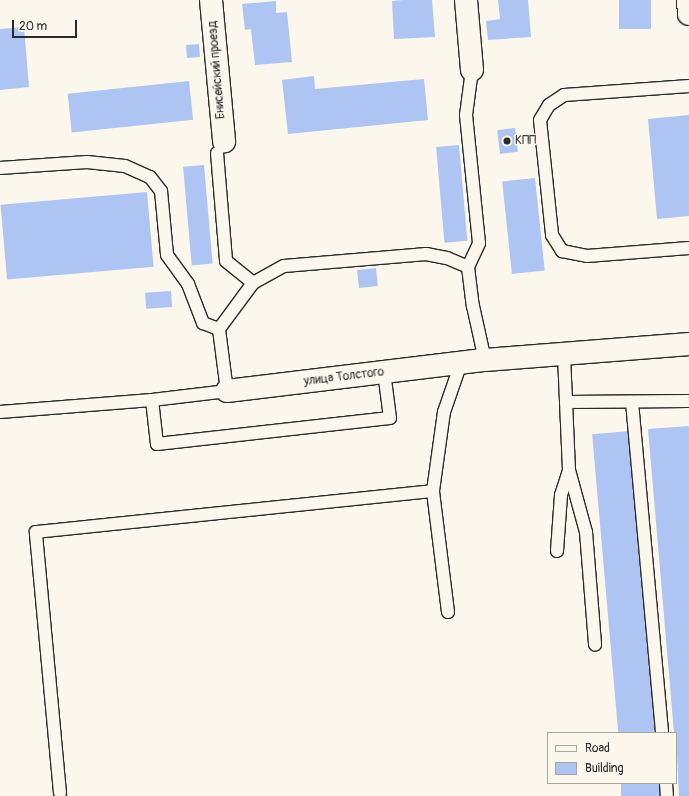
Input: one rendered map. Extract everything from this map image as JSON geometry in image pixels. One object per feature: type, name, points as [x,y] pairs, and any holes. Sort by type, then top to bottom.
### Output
[{"type":"street","name":"Енисейский проезд","points":[[211,0],[220,147]]},
{"type":"street","points":[[466,0],[472,70]]},
{"type":"street","points":[[688,0],[689,14]]},
{"type":"street","name":"улица Толстого","points":[[227,391],[485,360],[689,344]]},
{"type":"lane","points":[[472,70],[466,115],[479,243],[468,267],[473,306],[485,360]]},
{"type":"lane","points":[[689,86],[564,95],[549,105],[540,120],[552,235],[562,251],[587,256],[689,248]]},
{"type":"lane","points":[[220,147],[226,261],[253,283]]},
{"type":"lane","points":[[0,168],[87,162],[125,166],[150,177],[161,191],[167,255],[188,284],[203,323],[219,329]]},
{"type":"lane","points":[[227,391],[219,329],[253,283],[284,266],[426,254],[447,258],[468,267]]},
{"type":"lane","points":[[564,354],[569,470],[586,532],[595,645]]},
{"type":"lane","points":[[448,612],[433,491],[444,412],[461,363]]},
{"type":"lane","points":[[152,400],[157,444],[390,418],[384,372]]},
{"type":"lane","name":"улица Толстого","points":[[0,412],[152,400],[227,391]]},
{"type":"lane","points":[[566,402],[689,401]]},
{"type":"lane","points":[[632,402],[662,732]]},
{"type":"lane","points":[[557,552],[561,494],[569,470]]},
{"type":"lane","points":[[60,793],[36,532],[433,491]]},
{"type":"lane","points":[[666,784],[668,796]]},
{"type":"building","points":[[432,0],[435,37],[394,39],[392,1]]},
{"type":"building","points":[[498,0],[528,0],[531,37],[488,40],[486,21],[500,19]]},
{"type":"building","points":[[619,0],[651,0],[651,29],[619,29]]},
{"type":"building","points":[[276,1],[276,13],[287,12],[292,62],[255,65],[251,29],[245,30],[242,4]]},
{"type":"building","points":[[24,27],[29,87],[0,90],[0,29]]},
{"type":"building","points":[[199,44],[200,57],[187,58],[186,45]]},
{"type":"building","points":[[314,76],[315,89],[424,79],[428,120],[288,134],[282,80]]},
{"type":"building","points":[[189,81],[193,120],[72,133],[68,94]]},
{"type":"building","points":[[689,115],[689,216],[657,219],[648,119]]},
{"type":"building","name":"КПП","points":[[515,128],[518,152],[500,154],[497,130]]},
{"type":"building","points":[[459,145],[467,241],[444,243],[436,147]]},
{"type":"building","points":[[204,165],[213,264],[192,265],[183,167]]},
{"type":"building","points":[[535,178],[545,270],[512,274],[502,181]]},
{"type":"building","points":[[147,192],[154,267],[7,280],[1,205]]},
{"type":"building","points":[[376,268],[378,286],[359,288],[357,270]]},
{"type":"building","points":[[171,291],[172,307],[146,309],[145,293]]},
{"type":"building","points":[[689,426],[689,796],[679,796],[677,732],[674,732],[648,429]]},
{"type":"building","points":[[630,431],[656,732],[618,732],[592,434]]},
{"type":"building","points":[[621,784],[660,784],[660,796],[621,796]]},
{"type":"place","name":"КПП","points":[[507,141]]}]
